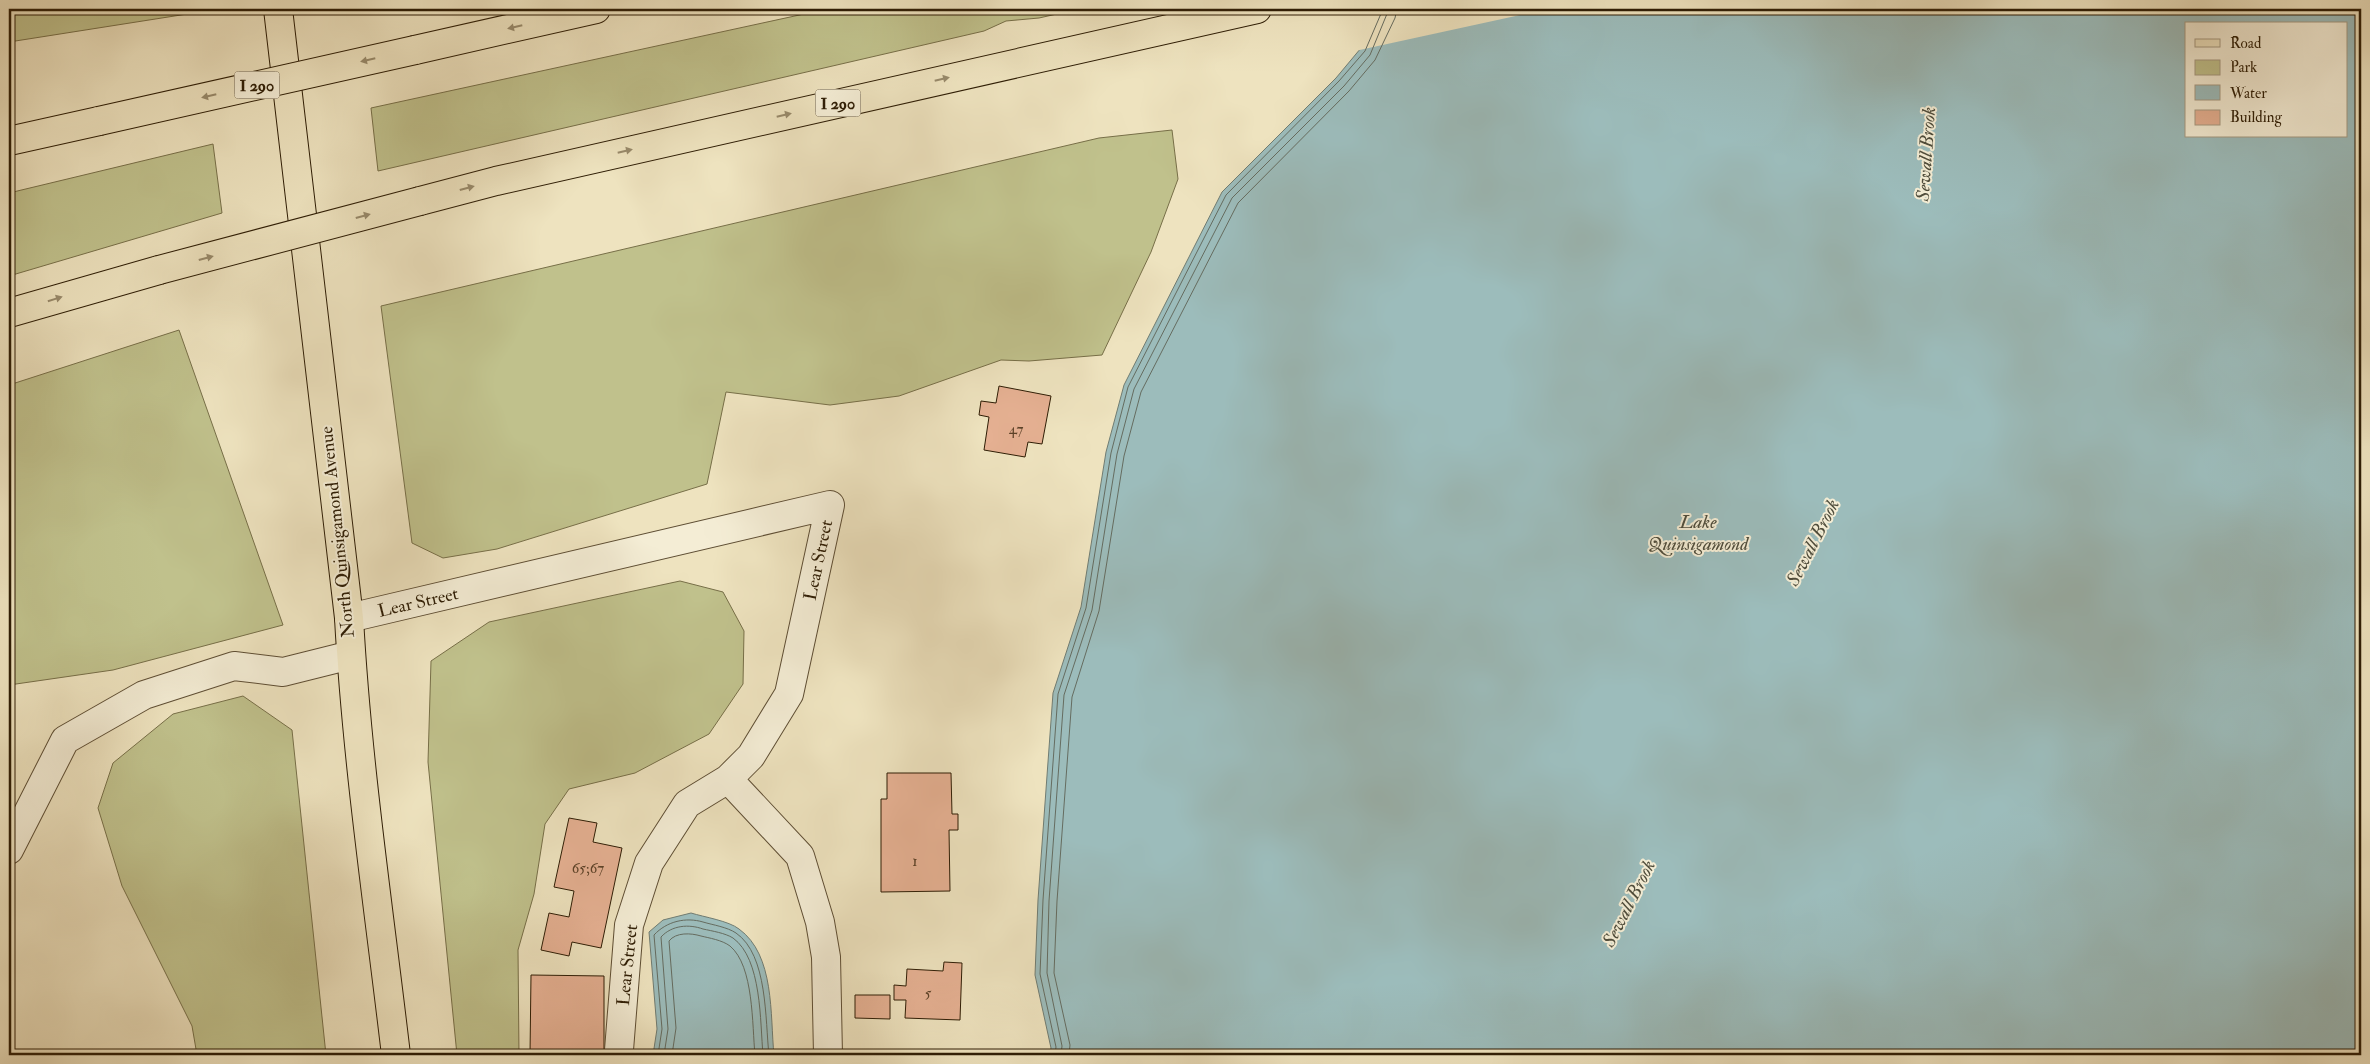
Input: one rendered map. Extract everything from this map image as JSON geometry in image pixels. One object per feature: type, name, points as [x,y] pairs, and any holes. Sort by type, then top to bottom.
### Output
[{"type":"main road","name":"North Quinsigamond Avenue","points":[[278,9],[349,618],[351,655],[396,1055]]},
{"type":"main road","name":"I 290","points":[[9,142],[596,9]]},
{"type":"main road","name":"I 290","points":[[9,313],[158,270],[505,178],[1257,9]]},
{"type":"main road","points":[[9,123],[99,121]]},
{"type":"street","name":"Lear Street","points":[[349,618],[830,505],[789,694],[751,756],[728,779],[687,804],[649,863],[629,925],[619,1050]]},
{"type":"street","points":[[9,850],[65,740],[73,735],[144,696],[234,666],[283,672],[351,655]]},
{"type":"street","points":[[728,779],[800,856],[820,922],[826,957],[828,1055]]},
{"type":"green space","points":[[9,9],[219,9],[9,42]]},
{"type":"green space","points":[[827,9],[1079,9],[1039,18],[1006,21],[984,31],[378,171],[371,108]]},
{"type":"green space","points":[[1172,130],[1178,179],[1151,252],[1102,355],[1029,361],[1001,360],[899,396],[830,405],[726,392],[707,484],[497,549],[443,558],[412,543],[381,306],[1099,138]]},
{"type":"green space","points":[[213,144],[222,213],[9,276],[9,193]]},
{"type":"green space","points":[[179,330],[283,625],[113,670],[9,685],[9,385]]},
{"type":"green space","points":[[680,581],[723,592],[744,631],[743,684],[709,734],[635,773],[569,789],[545,824],[534,894],[518,950],[519,1055],[457,1055],[428,762],[431,661],[489,622]]},
{"type":"green space","points":[[243,696],[292,730],[326,1055],[197,1055],[192,1026],[122,886],[98,808],[113,763],[173,714]]},
{"type":"water","name":"Lake Quinsigamond","points":[[1379,9],[2361,9],[2361,1055],[1050,1055],[1051,1048],[1035,975],[1038,900],[1053,693],[1081,607],[1106,452],[1124,385],[1222,192],[1336,78],[1361,48]]},
{"type":"water","points":[[691,913],[735,926],[751,940],[765,970],[771,1004],[774,1055],[653,1055],[657,1029],[649,932],[663,920]]},
{"type":"pier","points":[[1376,9],[1548,9],[1355,51]]},
{"type":"building","points":[[999,386],[1051,396],[1042,444],[1028,442],[1025,457],[984,450],[989,417],[979,415],[981,401],[996,403]]},
{"type":"building","points":[[887,773],[951,773],[952,814],[958,814],[958,830],[949,830],[950,891],[881,892],[881,799],[887,799]]},
{"type":"building","points":[[569,818],[597,823],[593,842],[622,848],[601,948],[572,942],[569,956],[541,950],[549,913],[569,917],[574,891],[554,887]]},
{"type":"building","points":[[944,962],[962,963],[960,1020],[905,1018],[906,1000],[894,1000],[894,985],[906,986],[907,969],[943,971]]},
{"type":"building","points":[[531,975],[604,976],[604,1055],[530,1055]]},
{"type":"building","points":[[855,995],[890,995],[890,1019],[855,1018]]},
{"type":"water label","name":"Sewall Brook","points":[[1925,154]]},
{"type":"water label","name":"Sewall Brook","points":[[1812,542]]},
{"type":"water label","name":"Sewall Brook","points":[[1628,903]]}]
